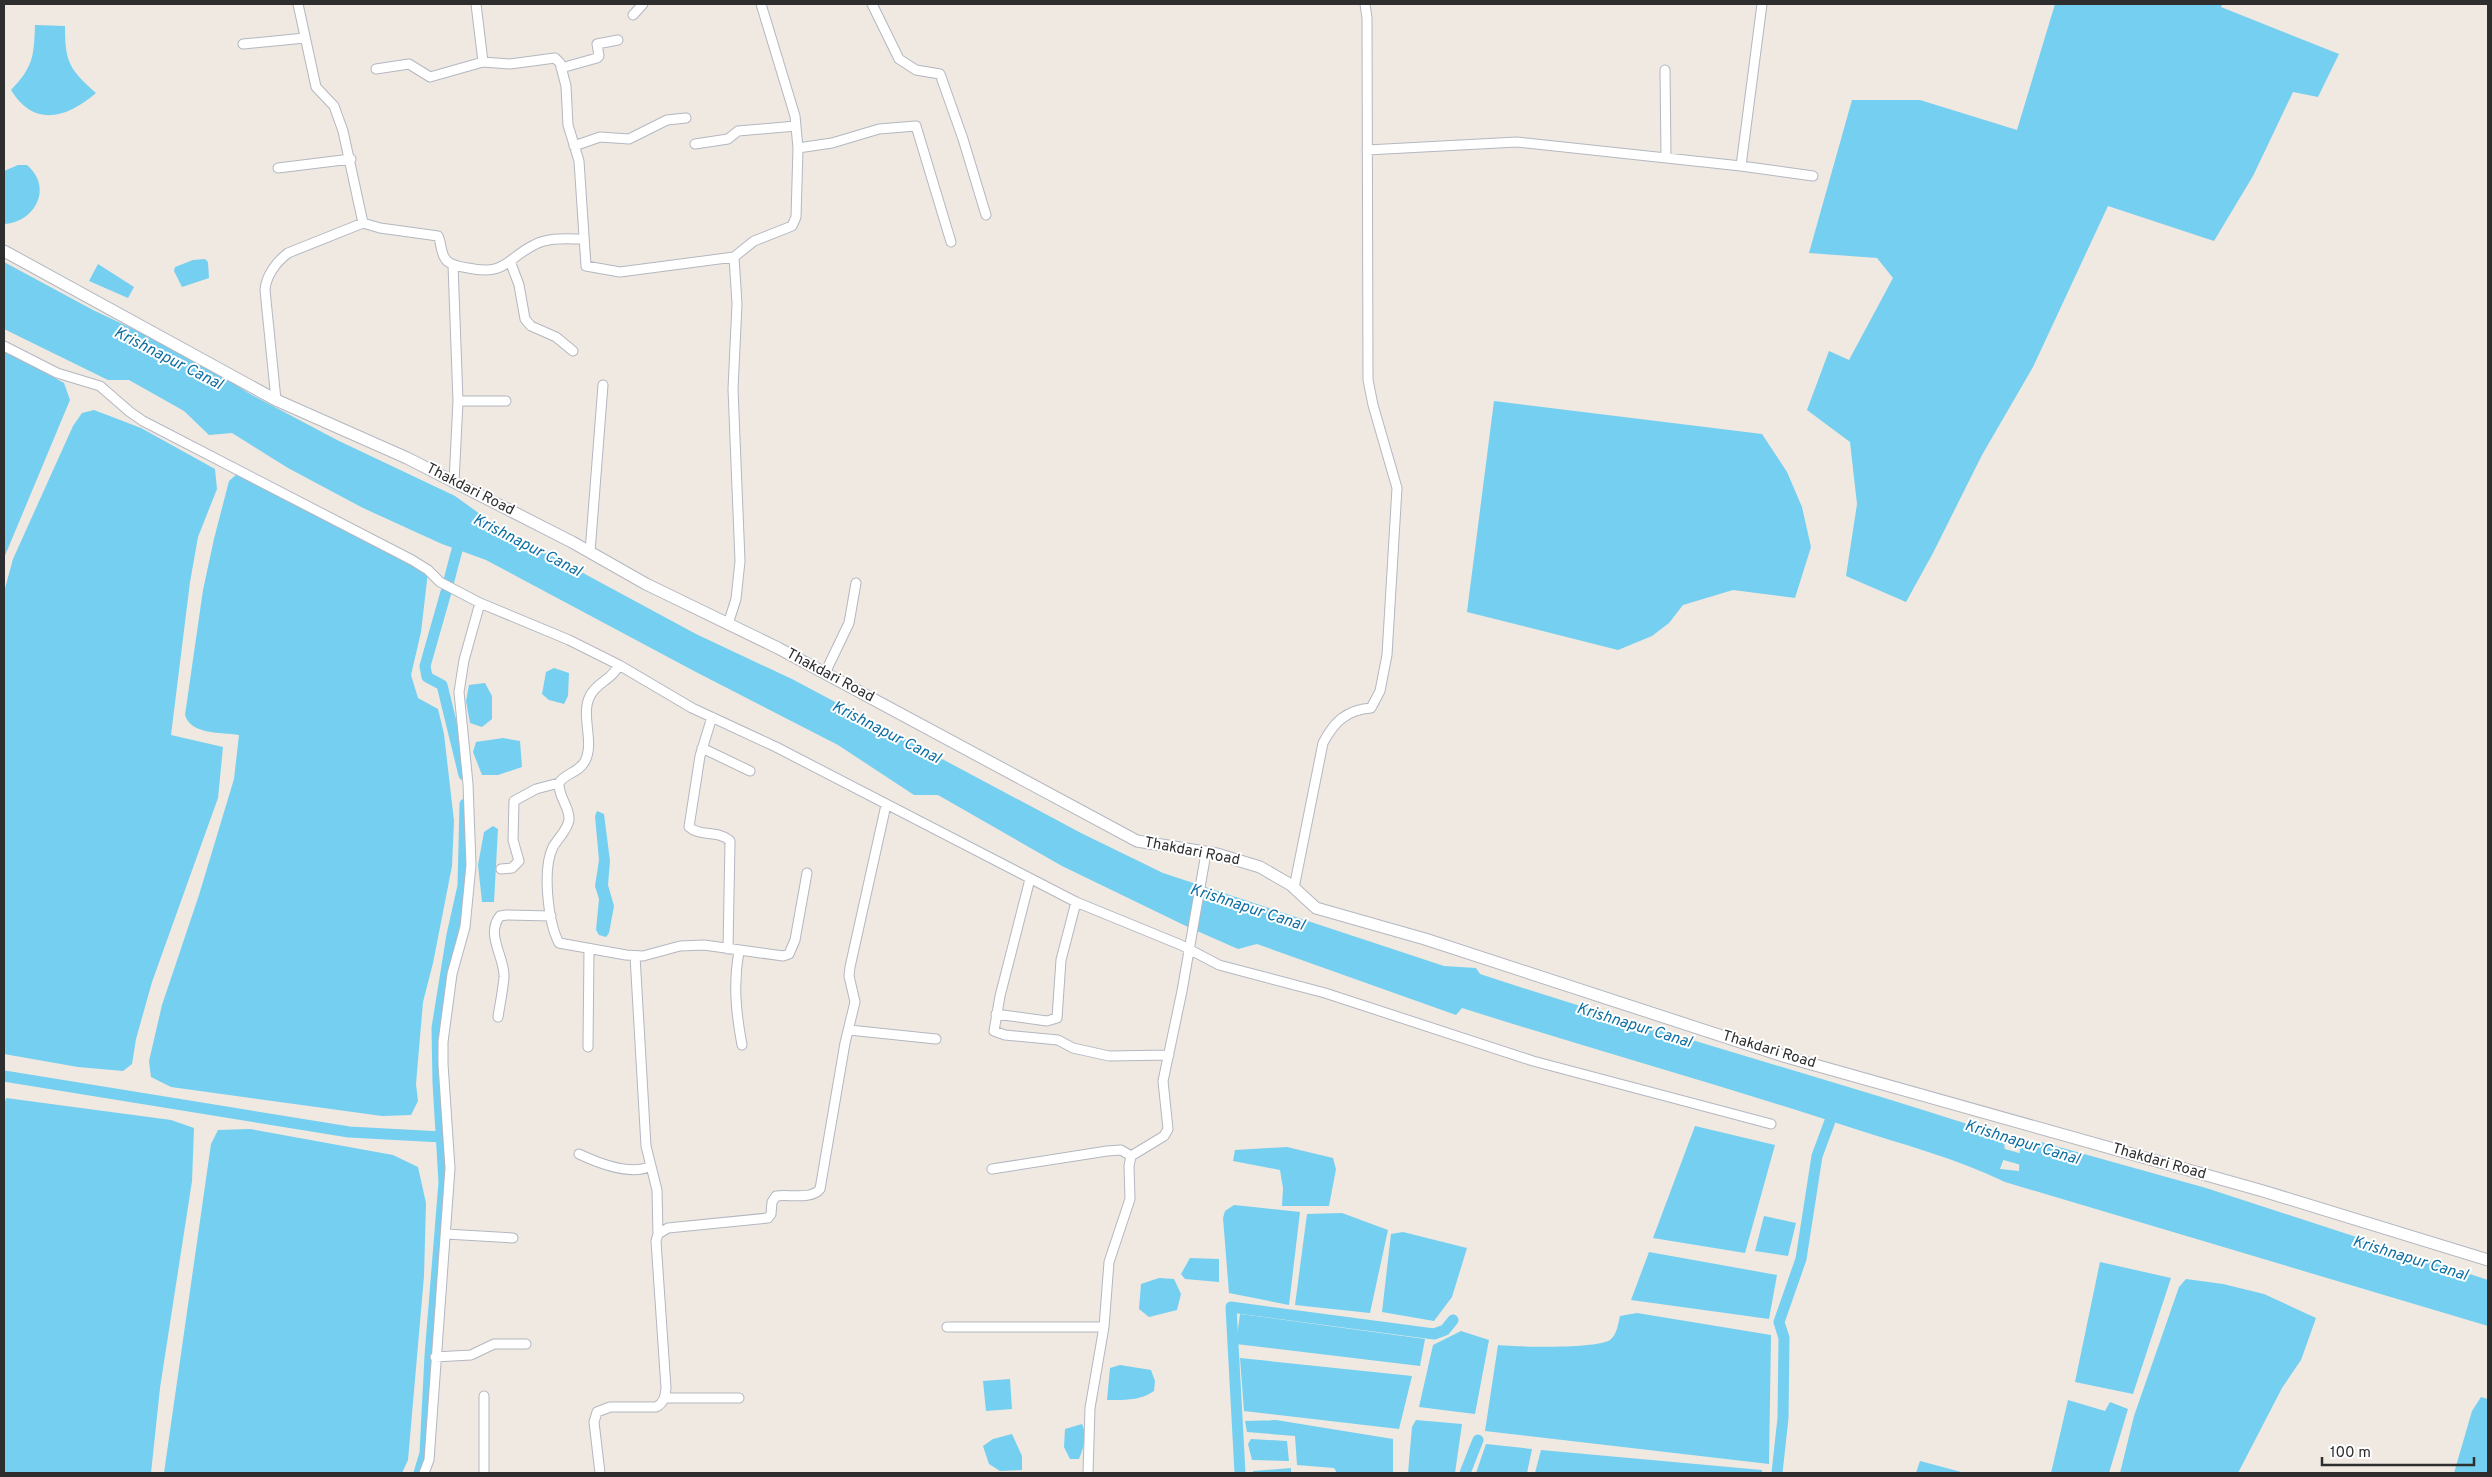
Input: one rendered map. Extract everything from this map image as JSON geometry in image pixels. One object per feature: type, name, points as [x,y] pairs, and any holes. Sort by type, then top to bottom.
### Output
[{"type":"street","points":[[298,4],[316,87],[336,108],[351,159],[363,223]]},
{"type":"street","points":[[476,4],[483,62]]},
{"type":"street","points":[[633,15],[642,4]]},
{"type":"street","points":[[376,69],[409,64],[430,77],[483,62],[510,64],[555,58],[558,60],[566,86],[568,125],[580,172],[586,266],[620,272],[734,257],[754,241],[784,230],[794,223],[798,148],[796,126],[791,97],[761,4]]},
{"type":"street","points":[[872,4],[899,59],[916,70],[940,74],[963,139],[986,215]]},
{"type":"street","points":[[1294,888],[1323,743],[1332,726],[1346,714],[1357,709],[1370,708],[1380,691],[1386,655],[1397,488],[1373,406],[1368,380],[1367,18],[1365,4]]},
{"type":"street","points":[[1741,166],[1762,4]]},
{"type":"street","points":[[243,44],[305,38]]},
{"type":"street","points":[[561,68],[597,58],[599,56],[597,44],[618,40]]},
{"type":"street","points":[[1666,70],[1666,157]]},
{"type":"street","points":[[574,146],[600,137],[629,139],[667,120],[686,118]]},
{"type":"street","points":[[695,144],[728,139],[738,131],[796,126]]},
{"type":"street","points":[[798,148],[832,143],[879,130],[916,126],[952,242]]},
{"type":"street","points":[[1367,150],[1517,142],[1666,157],[1813,176]]},
{"type":"street","points":[[278,168],[351,159]]},
{"type":"street","points":[[276,400],[265,290],[268,277],[281,258],[288,253],[363,223],[380,228],[438,236],[444,256],[453,265],[492,271],[541,242],[552,239],[583,238]]},
{"type":"street","name":"Thakdari Road","points":[[4,251],[276,400],[407,458],[454,482],[590,552],[646,584],[825,673],[1137,841],[1206,853],[1260,867],[1294,888],[1316,908],[1425,939],[1783,1056],[2263,1191],[2488,1260]]},
{"type":"street","points":[[728,624],[736,600],[740,561],[733,389],[737,304],[734,257]]},
{"type":"street","points":[[510,261],[519,285],[525,319],[531,326],[556,337],[573,351]]},
{"type":"street","points":[[453,265],[458,401],[454,482]]},
{"type":"street","points":[[4,346],[57,373],[100,386],[143,421],[412,560],[428,570],[440,582],[480,603],[535,624],[619,665],[657,688],[712,717],[776,747],[1076,902],[1188,948],[1219,965],[1325,993],[1533,1061],[1771,1124]]},
{"type":"street","points":[[590,552],[603,385]]},
{"type":"street","points":[[458,401],[506,400]]},
{"type":"street","points":[[825,673],[849,623],[856,583]]},
{"type":"street","points":[[424,1473],[428,1460],[450,1168],[443,1042],[452,974],[465,927],[471,866],[468,784],[458,692],[464,660],[480,603]]},
{"type":"street","points":[[501,869],[515,867],[520,860],[514,840],[514,801],[536,789],[559,783],[576,772],[585,761],[590,696],[598,686],[612,677],[619,665]]},
{"type":"street","points":[[712,717],[702,748],[689,827],[695,831],[721,836],[730,841],[728,949]]},
{"type":"street","points":[[702,748],[750,771]]},
{"type":"street","points":[[559,783],[560,795],[567,810],[569,820],[548,861],[551,916],[559,943],[635,956],[680,946],[704,945],[772,957],[789,954],[795,940],[806,873]]},
{"type":"street","points":[[658,1234],[668,1228],[768,1218],[771,1214],[772,1202],[776,1196],[817,1193],[824,1180],[855,1002],[849,976],[850,968],[886,805]]},
{"type":"street","points":[[1088,1473],[1090,1408],[1104,1327],[1109,1262],[1130,1199],[1129,1166],[1132,1156],[1164,1136],[1168,1129],[1163,1080],[1206,853]]},
{"type":"street","points":[[1030,879],[996,1014],[994,1031],[1005,1035],[1058,1040],[1073,1048],[1109,1056],[1169,1055]]},
{"type":"street","points":[[996,1014],[1047,1021],[1057,1018],[1061,960],[1076,902]]},
{"type":"street","points":[[498,1017],[504,977],[495,942],[496,922],[500,916],[551,916]]},
{"type":"street","points":[[588,948],[588,1047]]},
{"type":"street","points":[[739,951],[735,984],[736,1011],[742,1046]]},
{"type":"street","points":[[600,1473],[594,1422],[596,1412],[610,1407],[656,1407],[661,1404],[666,1388],[656,1241],[658,1234],[657,1190],[646,1146],[635,956]]},
{"type":"street","points":[[849,1030],[936,1039]]},
{"type":"street","points":[[992,1169],[1107,1151],[1121,1150],[1132,1156]]},
{"type":"street","points":[[579,1154],[607,1166],[634,1170],[651,1166]]},
{"type":"street","points":[[446,1234],[513,1238]]},
{"type":"street","points":[[947,1327],[1104,1327]]},
{"type":"street","points":[[435,1357],[471,1355],[494,1344],[526,1344]]},
{"type":"street","points":[[484,1396],[484,1473]]},
{"type":"street","points":[[664,1398],[739,1398]]},
{"type":"water","points":[[2055,4],[2222,4],[2221,7],[2339,54],[2318,97],[2293,92],[2253,176],[2214,241],[2108,206],[2033,367],[1982,455],[1906,602],[1846,576],[1857,504],[1850,442],[1807,410],[1829,351],[1849,360],[1893,278],[1877,258],[1809,253],[1852,100],[1920,100],[2017,130]]},
{"type":"water","points":[[35,25],[65,26],[66,48],[70,64],[74,71],[96,93],[85,102],[62,113],[40,114],[30,110],[20,102],[11,90],[24,75],[31,61]]},
{"type":"water","points":[[18,165],[27,165],[35,174],[39,184],[37,203],[24,218],[4,224],[4,171]]},
{"type":"water","points":[[205,259],[208,262],[209,278],[182,287],[174,271],[175,267],[193,260]]},
{"type":"water","points":[[4,262],[93,310],[190,356],[250,394],[337,440],[455,496],[498,527],[696,634],[792,679],[1081,833],[1163,873],[1444,966],[1476,968],[1480,974],[1983,1129],[2004,1138],[2005,1155],[2000,1169],[2019,1171],[2020,1146],[2035,1151],[2041,1142],[2206,1188],[2488,1280],[2488,1326],[2005,1182],[1928,1152],[1753,1096],[1462,1008],[1456,1015],[1257,944],[1238,949],[1062,866],[938,795],[914,795],[838,745],[486,560],[442,544],[363,508],[288,468],[232,433],[209,435],[184,411],[129,380],[108,380],[4,329]]},
{"type":"water","points":[[98,264],[134,287],[128,298],[89,281]]},
{"type":"water","points":[[4,350],[64,383],[70,400],[4,558]]},
{"type":"water","points":[[1494,401],[1762,434],[1787,472],[1802,507],[1811,547],[1795,598],[1733,590],[1683,605],[1669,623],[1652,636],[1618,650],[1467,612]]},
{"type":"water","points":[[94,410],[141,428],[215,469],[217,489],[198,537],[190,582],[171,735],[223,747],[218,798],[152,982],[136,1039],[132,1064],[123,1071],[78,1067],[4,1054],[4,592],[13,559],[73,426],[82,413]]},
{"type":"water","points":[[237,474],[428,572],[421,632],[411,675],[418,698],[438,709],[444,734],[454,821],[452,866],[433,963],[423,1002],[416,1084],[418,1101],[411,1115],[382,1116],[171,1087],[151,1077],[149,1061],[162,1005],[199,895],[234,779],[239,735],[216,733],[200,729],[193,726],[185,715],[203,590],[214,539],[229,481]]},
{"type":"water","points":[[554,668],[569,673],[568,696],[564,704],[549,700],[542,694],[546,672]]},
{"type":"water","points":[[485,683],[492,696],[492,719],[482,727],[470,723],[466,701],[469,685]]},
{"type":"water","points":[[503,738],[520,741],[522,767],[498,775],[482,775],[473,752],[476,742]]},
{"type":"water","points":[[597,811],[604,814],[610,861],[608,885],[614,906],[609,933],[606,937],[599,935],[596,930],[599,899],[595,886],[599,860],[595,816]]},
{"type":"water","points":[[493,826],[498,829],[494,902],[482,902],[478,865],[484,832]]},
{"type":"water","points":[[6,1098],[171,1120],[194,1128],[192,1181],[160,1388],[151,1473],[4,1473],[4,1105]]},
{"type":"water","points":[[1695,1126],[1775,1145],[1745,1253],[1653,1238]]},
{"type":"water","points":[[250,1129],[393,1155],[418,1167],[426,1203],[424,1276],[408,1460],[402,1473],[164,1473],[211,1144],[218,1130]]},
{"type":"water","points":[[1287,1147],[1333,1158],[1336,1169],[1329,1206],[1282,1206],[1283,1188],[1280,1170],[1233,1161],[1235,1150]]},
{"type":"water","points":[[1234,1205],[1300,1212],[1289,1305],[1229,1293],[1223,1218],[1225,1211]]},
{"type":"water","points":[[1342,1213],[1388,1230],[1370,1313],[1295,1305],[1307,1214]]},
{"type":"water","points":[[1764,1216],[1796,1223],[1788,1256],[1755,1251]]},
{"type":"water","points":[[1403,1232],[1467,1248],[1452,1297],[1434,1321],[1382,1312],[1391,1234]]},
{"type":"water","points":[[1649,1252],[1777,1275],[1769,1319],[1631,1300]]},
{"type":"water","points":[[1190,1258],[1219,1259],[1219,1282],[1185,1279],[1181,1274]]},
{"type":"water","points":[[2100,1262],[2171,1278],[2133,1394],[2075,1382]]},
{"type":"water","points":[[1159,1278],[1174,1279],[1181,1294],[1177,1310],[1149,1317],[1139,1309],[1141,1284]]},
{"type":"water","points":[[2186,1279],[2223,1284],[2264,1294],[2316,1318],[2301,1360],[2282,1388],[2238,1473],[2120,1473],[2134,1416],[2179,1287]]},
{"type":"water","points":[[1637,1313],[1771,1335],[1769,1464],[1485,1431],[1498,1345],[1556,1347],[1602,1343],[1610,1340],[1614,1335],[1620,1316]]},
{"type":"water","points":[[1240,1314],[1425,1339],[1420,1366],[1236,1344]]},
{"type":"water","points":[[1461,1331],[1489,1340],[1475,1414],[1419,1407],[1433,1345]]},
{"type":"water","points":[[1240,1358],[1412,1376],[1399,1429],[1244,1411]]},
{"type":"water","points":[[1120,1365],[1151,1370],[1155,1381],[1154,1391],[1143,1397],[1107,1400],[1110,1368]]},
{"type":"water","points":[[1010,1379],[1012,1409],[986,1411],[983,1381]]},
{"type":"water","points":[[2481,1397],[2488,1399],[2488,1473],[2454,1473],[2472,1411]]},
{"type":"water","points":[[2068,1400],[2105,1411],[2110,1402],[2128,1409],[2109,1473],[2051,1473]]},
{"type":"water","points":[[1276,1420],[1393,1439],[1393,1473],[1337,1473],[1334,1468],[1297,1465],[1295,1436],[1247,1432],[1245,1421]]},
{"type":"water","points":[[1416,1420],[1462,1424],[1455,1473],[1408,1473],[1412,1427]]},
{"type":"water","points":[[1082,1424],[1085,1437],[1081,1455],[1079,1459],[1070,1459],[1064,1447],[1065,1429]]},
{"type":"water","points":[[1012,1434],[1022,1456],[1022,1470],[1000,1471],[989,1464],[983,1446],[993,1439]]},
{"type":"water","points":[[1251,1439],[1287,1441],[1289,1461],[1252,1460],[1248,1444]]},
{"type":"water","points":[[1486,1444],[1532,1449],[1527,1473],[1476,1473]]},
{"type":"water","points":[[1541,1450],[1762,1470],[1762,1473],[1535,1473]]},
{"type":"water","points":[[1920,1461],[1965,1473],[1916,1473]]},
{"type":"water","points":[[1291,1468],[1291,1473],[1253,1473],[1253,1471]]},
{"type":"waterway","points":[[448,584],[457,550]]},
{"type":"waterway","points":[[446,592],[425,666],[427,677],[442,685],[464,775]]},
{"type":"waterway","points":[[419,1473],[425,1453],[430,1356],[444,1182],[437,1028],[452,935],[463,886],[465,804]]},
{"type":"waterway","points":[[4,1076],[349,1132],[442,1137]]},
{"type":"waterway","points":[[1777,1473],[1783,1418],[1784,1338],[1779,1322],[1801,1259],[1817,1156],[1830,1121]]},
{"type":"waterway","name":"Krishnapur Canal","points":[[1992,1151],[2034,1163]]},
{"type":"waterway","points":[[1240,1473],[1231,1307],[1434,1334],[1445,1330],[1453,1320]]},
{"type":"waterway","points":[[1465,1473],[1478,1440]]}]
